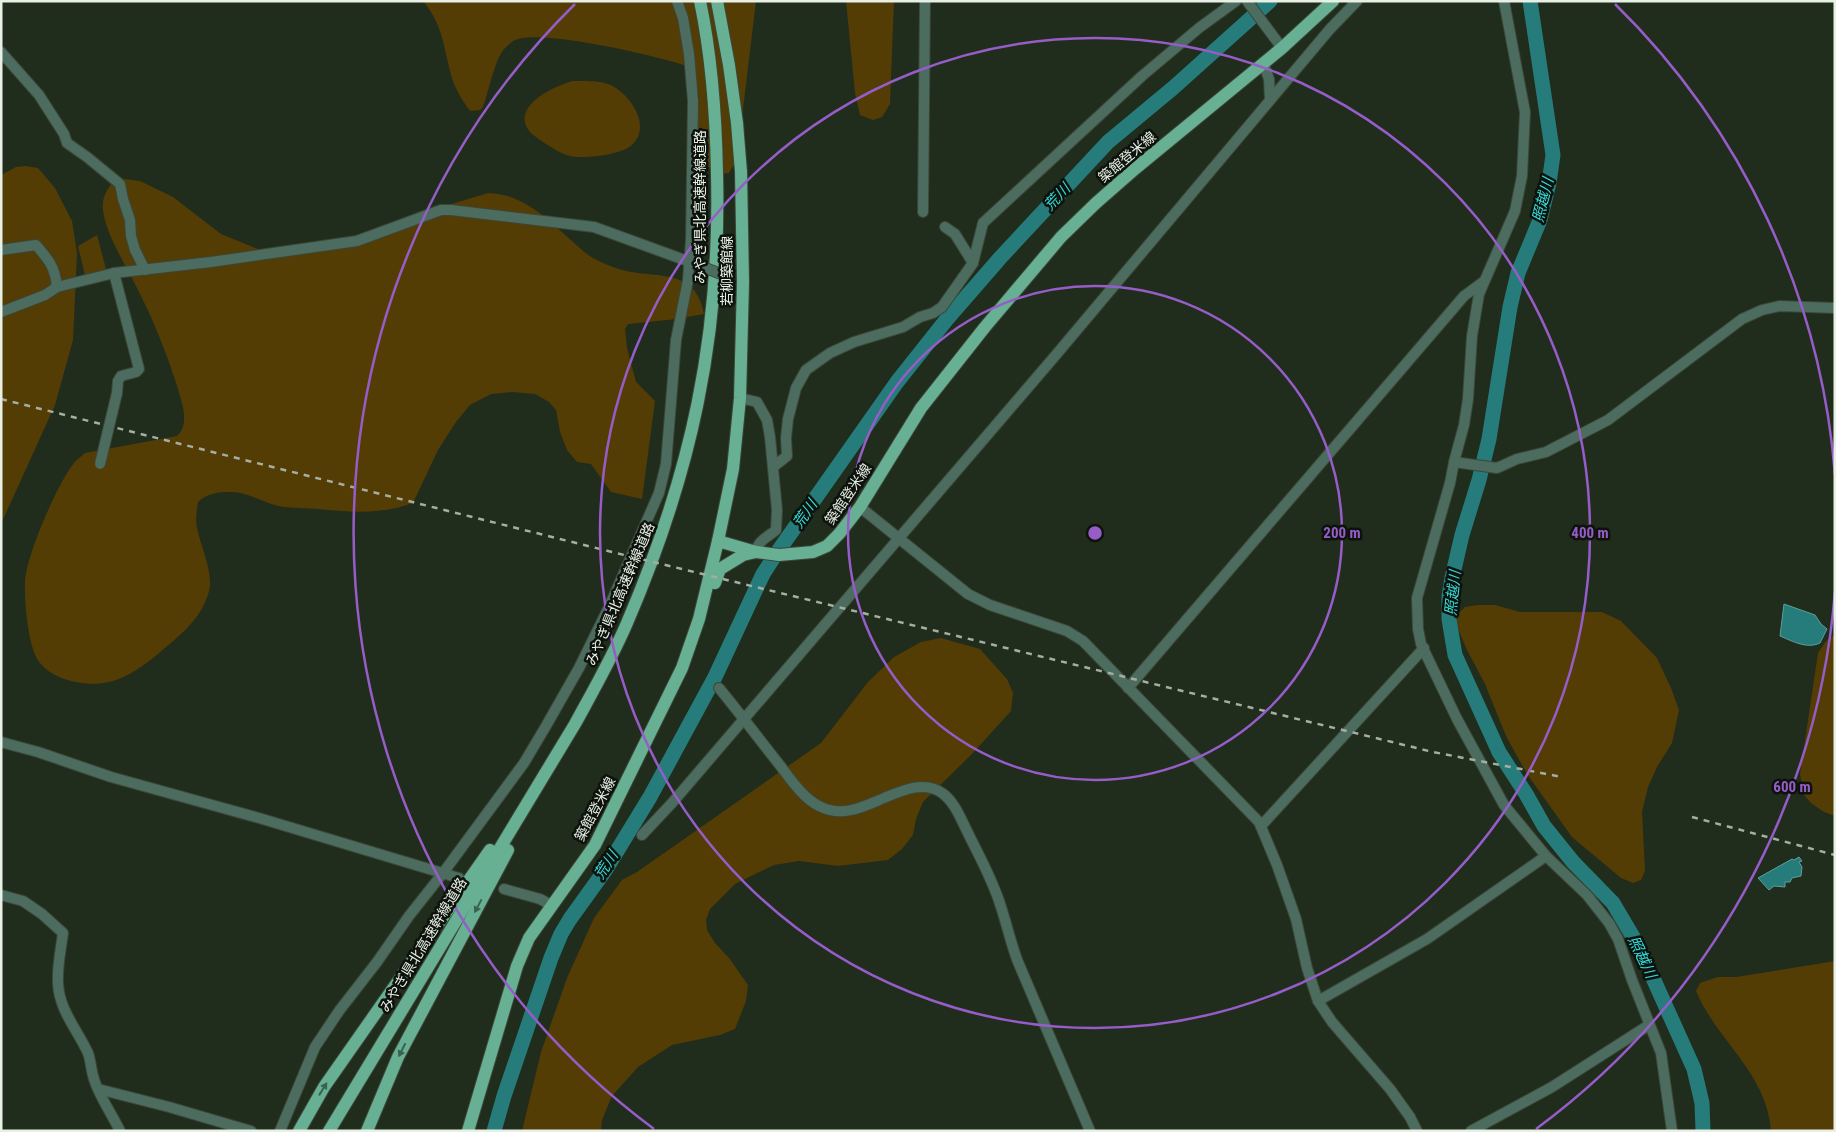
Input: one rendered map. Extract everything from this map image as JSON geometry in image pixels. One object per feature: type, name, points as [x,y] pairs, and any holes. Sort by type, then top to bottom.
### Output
[{"type":"main road","name":"みやぎ県北高速幹線道路","points":[[329,1131],[575,724],[626,624],[666,523],[685,462],[705,368],[718,240],[713,83],[700,1]]},
{"type":"main road","name":"若柳築館線","points":[[717,1],[737,123],[741,172],[743,282],[740,398],[732,468],[718,541]]},
{"type":"main road","name":"築館登米線","points":[[468,1131],[517,966],[529,938],[595,845],[682,668],[699,619],[718,541],[779,556],[813,552],[827,546],[860,507],[921,408],[984,327],[1061,237],[1136,168],[1282,48],[1333,1]]},
{"type":"main road","points":[[699,619],[710,598],[720,569],[743,555],[759,552]]},
{"type":"main road","points":[[298,1131],[324,1087],[513,817],[575,724]]},
{"type":"main road","points":[[367,1131],[402,1049],[575,724]]},
{"type":"street","points":[[280,1131],[315,1047],[338,1011],[524,763],[579,668],[659,493],[666,464],[676,340],[691,262],[693,101],[690,54],[683,18],[677,1]]},
{"type":"street","points":[[924,212],[925,1]]},
{"type":"street","points":[[773,467],[787,456],[788,419],[796,388],[806,370],[830,353],[903,327],[942,307],[973,263],[982,223],[1142,76],[1199,28],[1236,1]]},
{"type":"street","points":[[1247,1],[1282,48]]},
{"type":"street","points":[[642,835],[672,803],[1048,363],[1330,29],[1358,1]]},
{"type":"street","points":[[1504,1],[1525,112],[1522,176],[1515,212],[1479,294],[1475,314],[1464,425],[1450,483],[1417,598],[1418,629],[1424,648],[1457,719],[1504,805],[1546,856],[1587,895],[1609,923],[1618,939],[1661,1053],[1672,1131]]},
{"type":"street","points":[[1,52],[39,96],[64,134],[67,143],[120,184],[130,220],[131,236],[135,250],[145,270]]},
{"type":"street","points":[[1263,64],[1269,79],[1270,100]]},
{"type":"street","points":[[1,312],[45,295],[57,288],[114,273],[357,240],[441,210],[594,227],[743,282]]},
{"type":"street","points":[[945,227],[955,234],[973,263]]},
{"type":"street","points":[[1,250],[36,245],[49,260],[56,274],[57,288]]},
{"type":"street","points":[[100,464],[117,393],[118,381],[121,376],[136,372],[139,369],[114,273]]},
{"type":"street","points":[[1128,688],[1464,296],[1486,280]]},
{"type":"street","points":[[1454,462],[1497,468],[1516,459],[1546,452],[1608,420],[1742,319],[1762,310],[1779,306],[1835,308]]},
{"type":"street","points":[[740,398],[757,402],[767,420],[773,467],[777,510],[776,530],[757,546],[759,552]]},
{"type":"street","points":[[860,507],[968,594],[990,605],[1066,631],[1083,642],[1261,826],[1296,918],[1307,968],[1318,1001],[1332,1022],[1390,1089],[1410,1117],[1417,1131]]},
{"type":"street","points":[[1261,826],[1424,648]]},
{"type":"street","points":[[719,688],[791,779],[818,806],[834,812],[847,812],[905,790],[919,787],[933,788],[942,792],[950,801],[962,820],[990,878],[1018,962],[1090,1131]]},
{"type":"street","points":[[1,742],[38,752],[111,777],[259,818],[459,878]]},
{"type":"street","points":[[1318,1001],[1427,939],[1546,856]]},
{"type":"street","points":[[504,889],[540,898],[551,905]]},
{"type":"street","points":[[1,895],[23,901],[63,933],[59,990],[68,1021],[81,1038],[89,1055],[94,1080],[120,1131]]},
{"type":"street","points":[[1471,1131],[1552,1087],[1649,1025]]},
{"type":"street","points":[[98,1089],[251,1131]]},
{"type":"shaded area","points":[[423,1],[756,1],[737,159],[729,173],[714,175],[696,147],[696,110],[699,97],[695,76],[690,67],[601,45],[528,37],[514,41],[506,47],[499,58],[483,107],[480,110],[470,111],[454,84],[440,31]]},
{"type":"shaded area","points":[[846,1],[894,1],[890,104],[882,117],[873,120],[860,115],[855,93]]},
{"type":"shaded area","points":[[573,81],[606,83],[625,95],[639,119],[640,128],[633,144],[621,151],[576,157],[560,152],[531,133],[525,124],[525,115],[529,106],[545,93]]},
{"type":"shaded area","points":[[16,167],[38,168],[55,188],[72,221],[77,253],[73,340],[55,405],[1,524],[1,175]]},
{"type":"shaded area","points":[[126,179],[140,181],[173,197],[221,234],[258,249],[283,253],[324,246],[402,219],[488,193],[501,194],[534,209],[585,252],[600,262],[622,270],[661,275],[684,282],[693,289],[700,299],[704,314],[628,324],[625,329],[627,348],[636,382],[655,401],[642,499],[611,492],[591,464],[577,462],[567,450],[560,432],[556,410],[549,402],[535,394],[512,392],[491,394],[470,405],[456,422],[438,450],[413,503],[377,511],[353,512],[283,507],[251,496],[227,492],[209,495],[202,499],[198,502],[196,525],[210,576],[210,584],[206,601],[189,626],[148,662],[120,679],[100,684],[88,684],[66,680],[51,673],[40,663],[32,647],[26,612],[25,582],[36,538],[59,487],[74,463],[85,453],[177,436],[184,424],[182,404],[164,350],[148,311],[109,234],[105,222],[103,202],[106,193],[113,181]]},
{"type":"shaded area","points":[[97,235],[107,273],[85,276],[78,246]]},
{"type":"shaded area","points":[[1495,605],[1520,612],[1602,612],[1621,621],[1657,658],[1679,710],[1672,743],[1657,767],[1648,787],[1642,812],[1645,871],[1641,880],[1633,883],[1621,878],[1572,837],[1527,774],[1506,736],[1485,684],[1459,631],[1456,616],[1465,607]]},
{"type":"shaded area","points":[[1835,635],[1835,816],[1824,812],[1811,803],[1804,795],[1800,774],[1818,653],[1826,641]]},
{"type":"shaded area","points":[[941,638],[980,649],[1007,679],[1013,693],[1011,711],[972,754],[923,802],[916,819],[913,835],[902,849],[888,860],[838,866],[799,861],[774,865],[735,884],[710,909],[706,920],[707,930],[715,943],[729,958],[748,985],[746,1001],[735,1029],[720,1035],[672,1045],[638,1067],[612,1096],[602,1120],[601,1131],[522,1131],[541,1052],[567,978],[594,918],[622,880],[637,872],[821,743],[868,682],[894,657],[921,642]]},
{"type":"shaded area","points":[[1835,961],[1835,1131],[1771,1131],[1761,1092],[1751,1074],[1705,1009],[1696,991],[1700,983],[1718,977],[1736,977]]},
{"type":"water","points":[[1784,604],[1815,615],[1827,629],[1820,643],[1805,645],[1780,636]]},
{"type":"water","points":[[1799,857],[1802,861],[1799,862],[1802,867],[1801,876],[1792,878],[1790,882],[1785,882],[1785,887],[1774,886],[1769,890],[1758,878],[1792,859],[1794,860]]},
{"type":"waterway","name":"荒川","points":[[494,1131],[504,1096],[561,934],[606,869],[650,797],[715,677],[763,574],[774,557],[897,382],[947,319],[1000,258],[1108,142],[1173,88],[1270,1]]},
{"type":"waterway","name":"照越川","points":[[1530,1],[1553,155],[1549,183],[1540,220],[1518,273],[1510,307],[1489,439],[1452,578],[1449,596],[1449,619],[1455,655],[1499,752],[1544,826],[1573,862],[1613,903],[1639,947],[1694,1069],[1702,1103],[1703,1131]]},
{"type":"railway","points":[[1,399],[608,551],[1433,752],[1562,777]]},
{"type":"railway","points":[[1692,817],[1835,855]]}]
